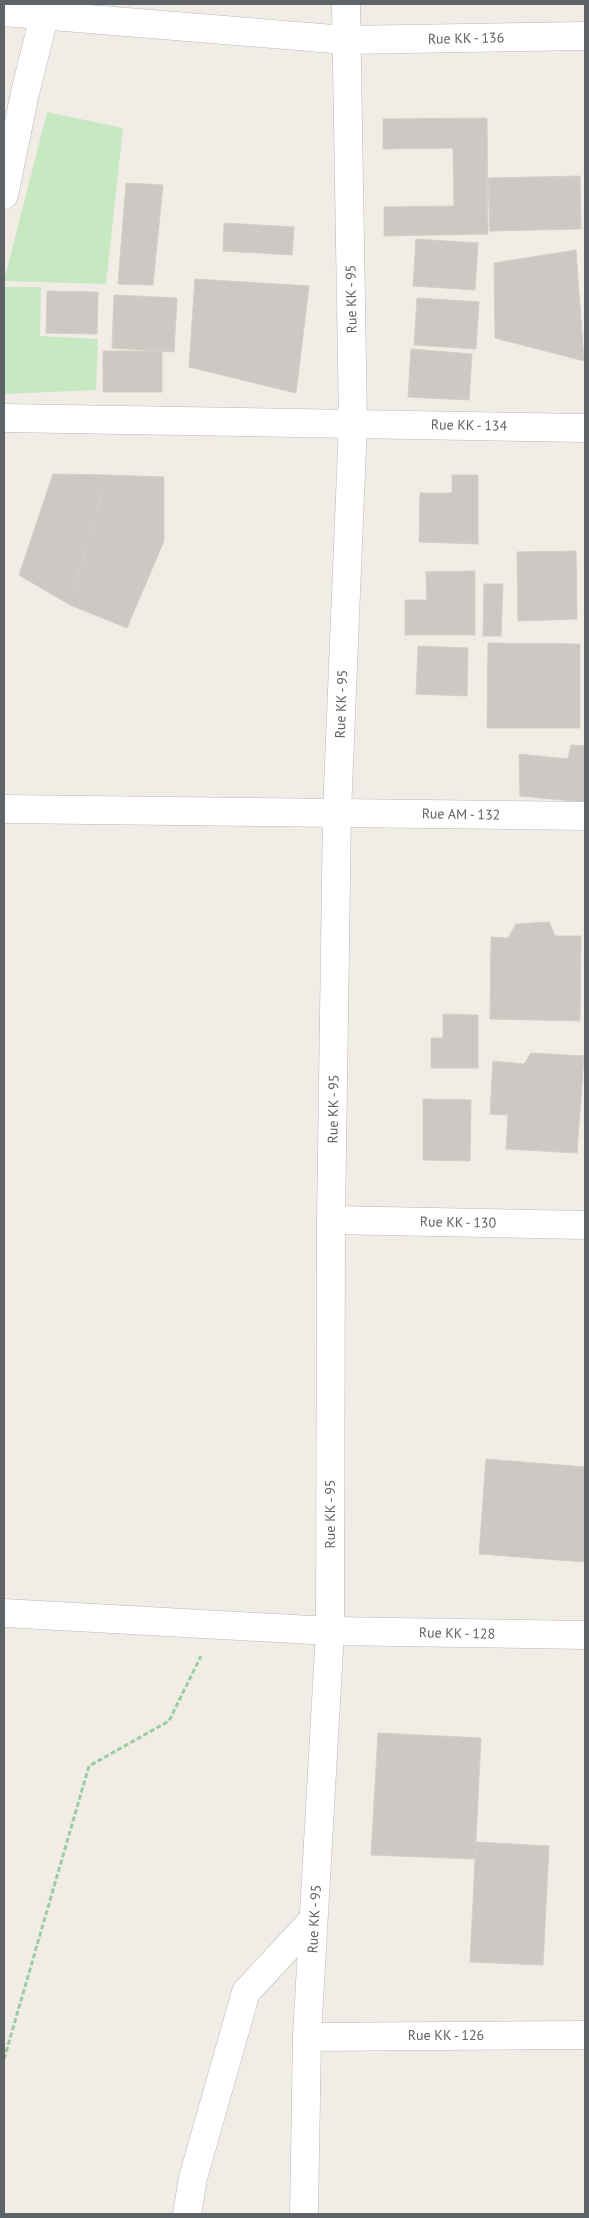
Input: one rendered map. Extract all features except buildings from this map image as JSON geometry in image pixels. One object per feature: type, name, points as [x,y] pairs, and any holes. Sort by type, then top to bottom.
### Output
[{"type":"street","name":"Rue KK - 95","points":[[304,2214],[307,2037],[330,1631],[331,1220],[337,812],[353,423],[346,4]]},
{"type":"street","name":"Rue KK - 136","points":[[4,12],[346,40],[585,36]]},
{"type":"street","points":[[4,196],[25,93],[44,16]]},
{"type":"street","name":"Rue KK - 134","points":[[4,418],[585,428]]},
{"type":"street","name":"Rue AM - 132","points":[[4,810],[585,816]]},
{"type":"street","name":"Rue KK - 130","points":[[331,1220],[585,1225]]},
{"type":"street","name":"Rue KK - 128","points":[[4,1613],[330,1631],[585,1634]]},
{"type":"street","points":[[187,2214],[193,2178],[246,1992],[314,1920]]},
{"type":"street","name":"Rue KK - 126","points":[[307,2037],[585,2035]]},
{"type":"path","points":[[4,2059],[89,1766],[168,1721],[218,1624]]},
{"type":"green space","points":[[47,112],[123,128],[106,284],[4,281]]},
{"type":"green space","points":[[4,287],[41,287],[40,336],[98,339],[96,390],[4,394]]}]
